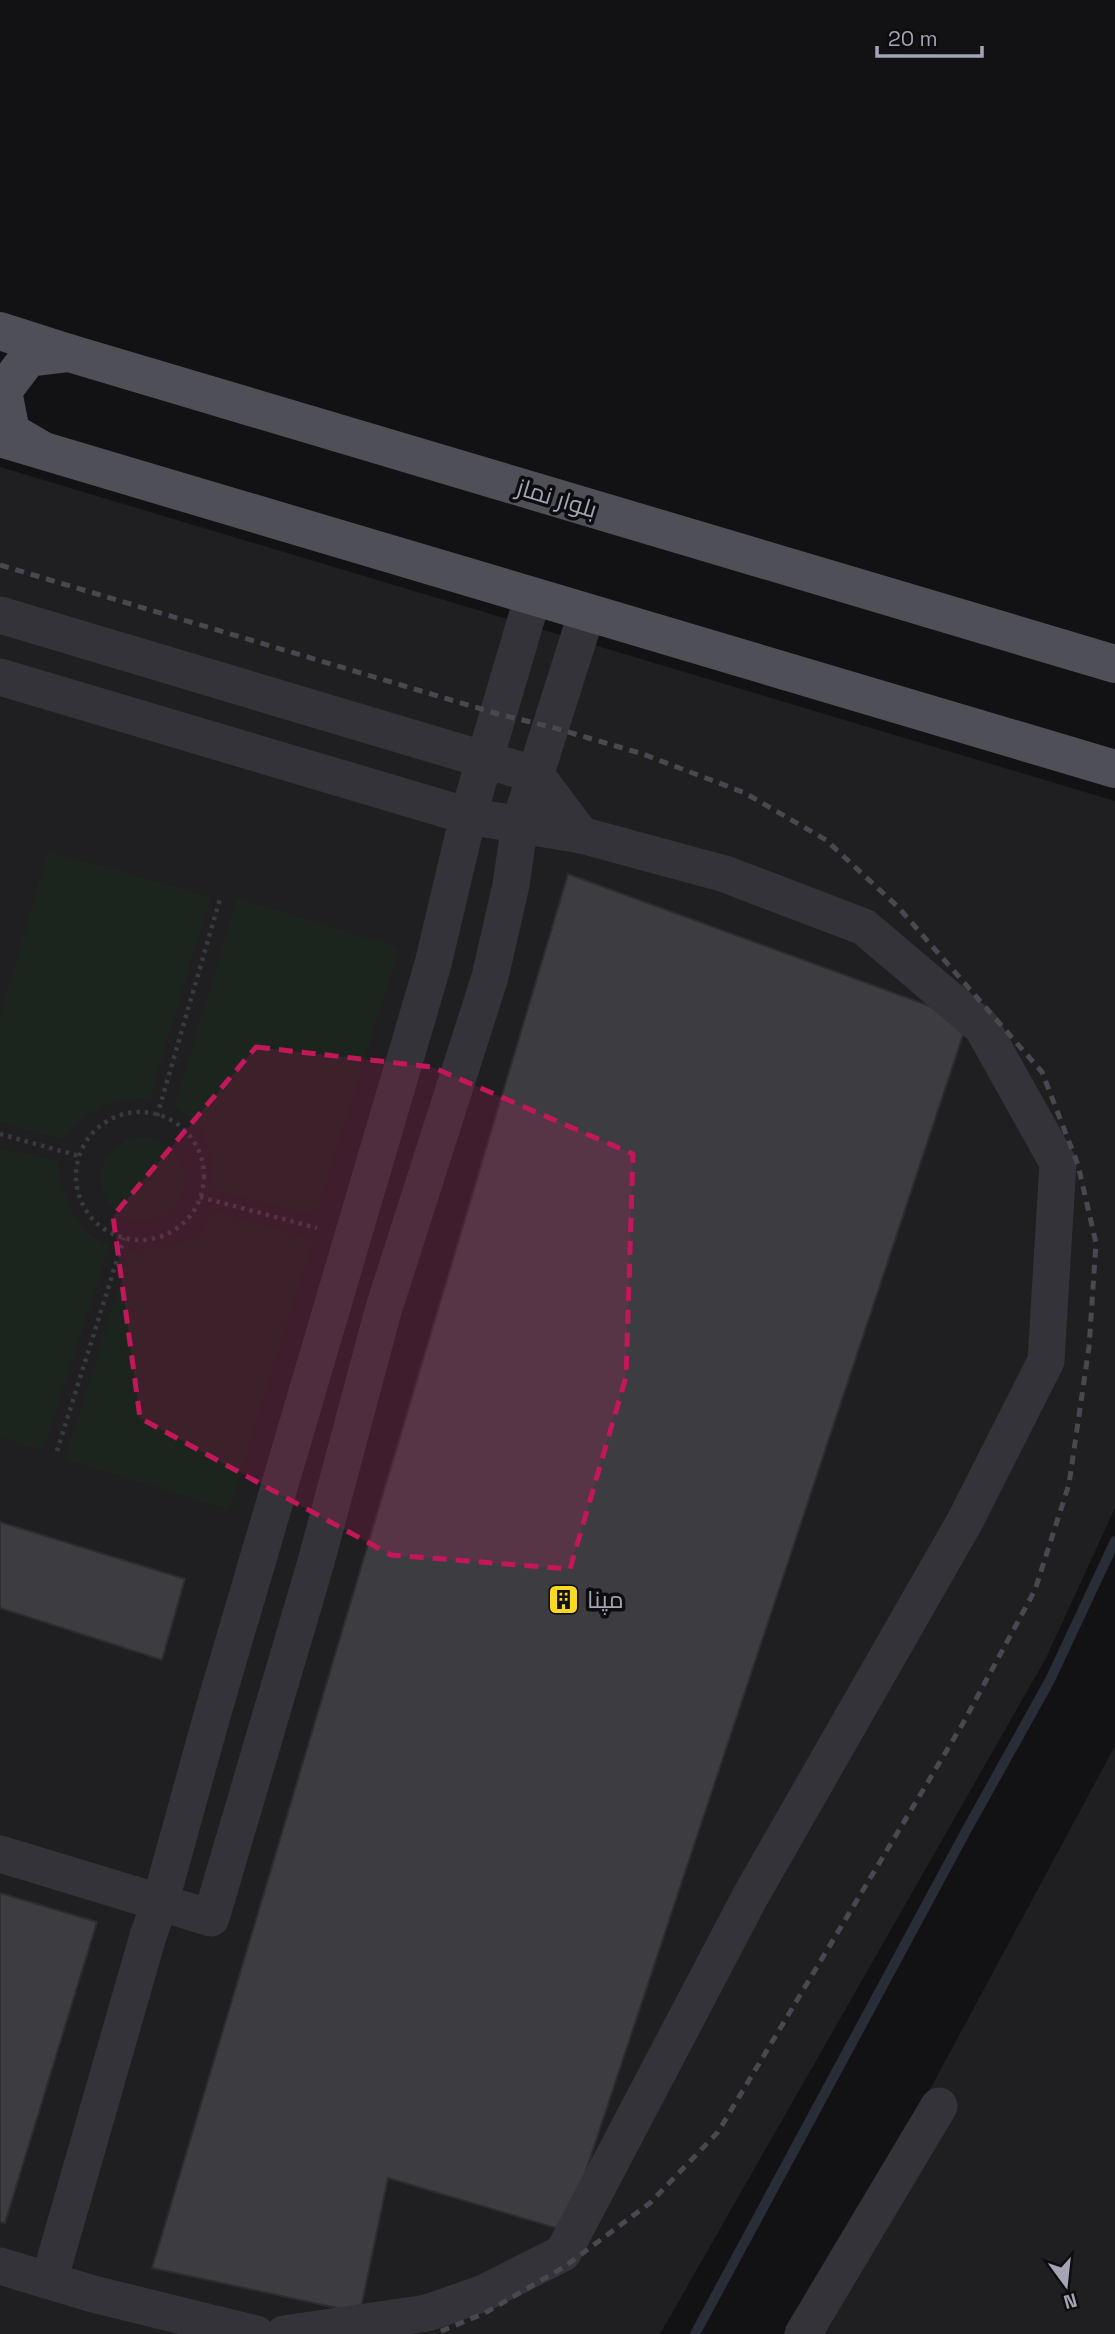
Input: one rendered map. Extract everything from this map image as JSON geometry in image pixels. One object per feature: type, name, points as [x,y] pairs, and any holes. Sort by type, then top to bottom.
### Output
[{"type":"main road","name":"بلوار نماز","points":[[0,331],[1115,664]]},
{"type":"main road","points":[[47,453],[11,432],[3,391],[28,358],[69,353]]},
{"type":"main road","points":[[0,438],[1115,769]]},
{"type":"lane","points":[[49,2281],[433,964],[468,816],[533,596]]},
{"type":"lane","points":[[0,1854],[212,1918],[316,1562],[383,1311],[490,977],[511,885],[520,823],[587,612]]},
{"type":"lane","points":[[0,615],[536,775],[581,835]]},
{"type":"lane","points":[[67,696],[85,641]]},
{"type":"lane","points":[[0,677],[468,816],[581,835],[725,874],[864,927],[982,1027],[1058,1163],[1046,1361],[965,1521],[751,1895],[563,2253],[484,2293],[427,2313],[284,2334]]},
{"type":"lane","points":[[803,2334],[939,2105]]},
{"type":"lane","points":[[0,2266],[93,2294],[256,2334]]},
{"type":"path","points":[[157,1115],[220,899]]},
{"type":"path","points":[[145,1112],[157,1115],[183,1129],[196,1145],[203,1165],[204,1186],[197,1207],[183,1224],[166,1235],[145,1240],[124,1238],[105,1230],[89,1216],[79,1197],[75,1176],[79,1156],[89,1137],[105,1123],[124,1114],[145,1112]]},
{"type":"path","points":[[0,1134],[79,1156]]},
{"type":"path","points":[[200,1198],[354,1237]]},
{"type":"path","points":[[57,1451],[124,1238]]},
{"type":"highlighted area","points":[[256,1047],[432,1067],[633,1154],[626,1377],[570,1569],[391,1555],[140,1418],[113,1216]]},
{"type":"shaded area","points":[[0,467],[1115,801],[1115,1508],[1046,1658],[660,2334],[0,2334]]},
{"type":"shaded area","points":[[48,851],[211,897],[150,1098],[111,1102],[81,1120],[61,1140],[0,1122],[0,1016]]},
{"type":"shaded area","points":[[237,898],[400,948],[316,1215],[214,1191],[212,1165],[202,1132],[195,1122],[174,1107]]},
{"type":"shaded area","points":[[143,1137],[159,1140],[173,1149],[182,1163],[185,1179],[182,1195],[173,1209],[159,1218],[143,1221],[127,1218],[113,1209],[104,1195],[101,1179],[104,1163],[113,1149],[127,1140]]},
{"type":"shaded area","points":[[0,1148],[57,1160],[67,1199],[79,1222],[98,1240],[110,1246],[43,1451],[0,1438]]},
{"type":"shaded area","points":[[213,1211],[313,1239],[229,1510],[65,1459],[130,1250],[162,1247],[186,1241],[199,1233]]},
{"type":"shaded area","points":[[1115,1746],[1115,2334],[798,2334]]},
{"type":"building","name":"مپنا","points":[[568,874],[968,1020],[566,2231],[388,2178],[360,2313],[152,2268]]},
{"type":"building","points":[[0,1522],[185,1579],[162,1660],[0,1608]]},
{"type":"building","points":[[0,1893],[97,1922],[5,2223],[0,2222]]},
{"type":"waterway","points":[[695,2334],[1050,1680],[1115,1541]]},
{"type":"railway","points":[[0,565],[498,714],[643,754],[745,793],[826,840],[898,907],[1042,1072],[1078,1165],[1096,1243],[1089,1347],[1069,1484],[1035,1590],[962,1725],[718,2132],[650,2203],[564,2267],[485,2313],[434,2334]]},
{"type":"place","name":"مپنا","points":[[564,1599]]}]
